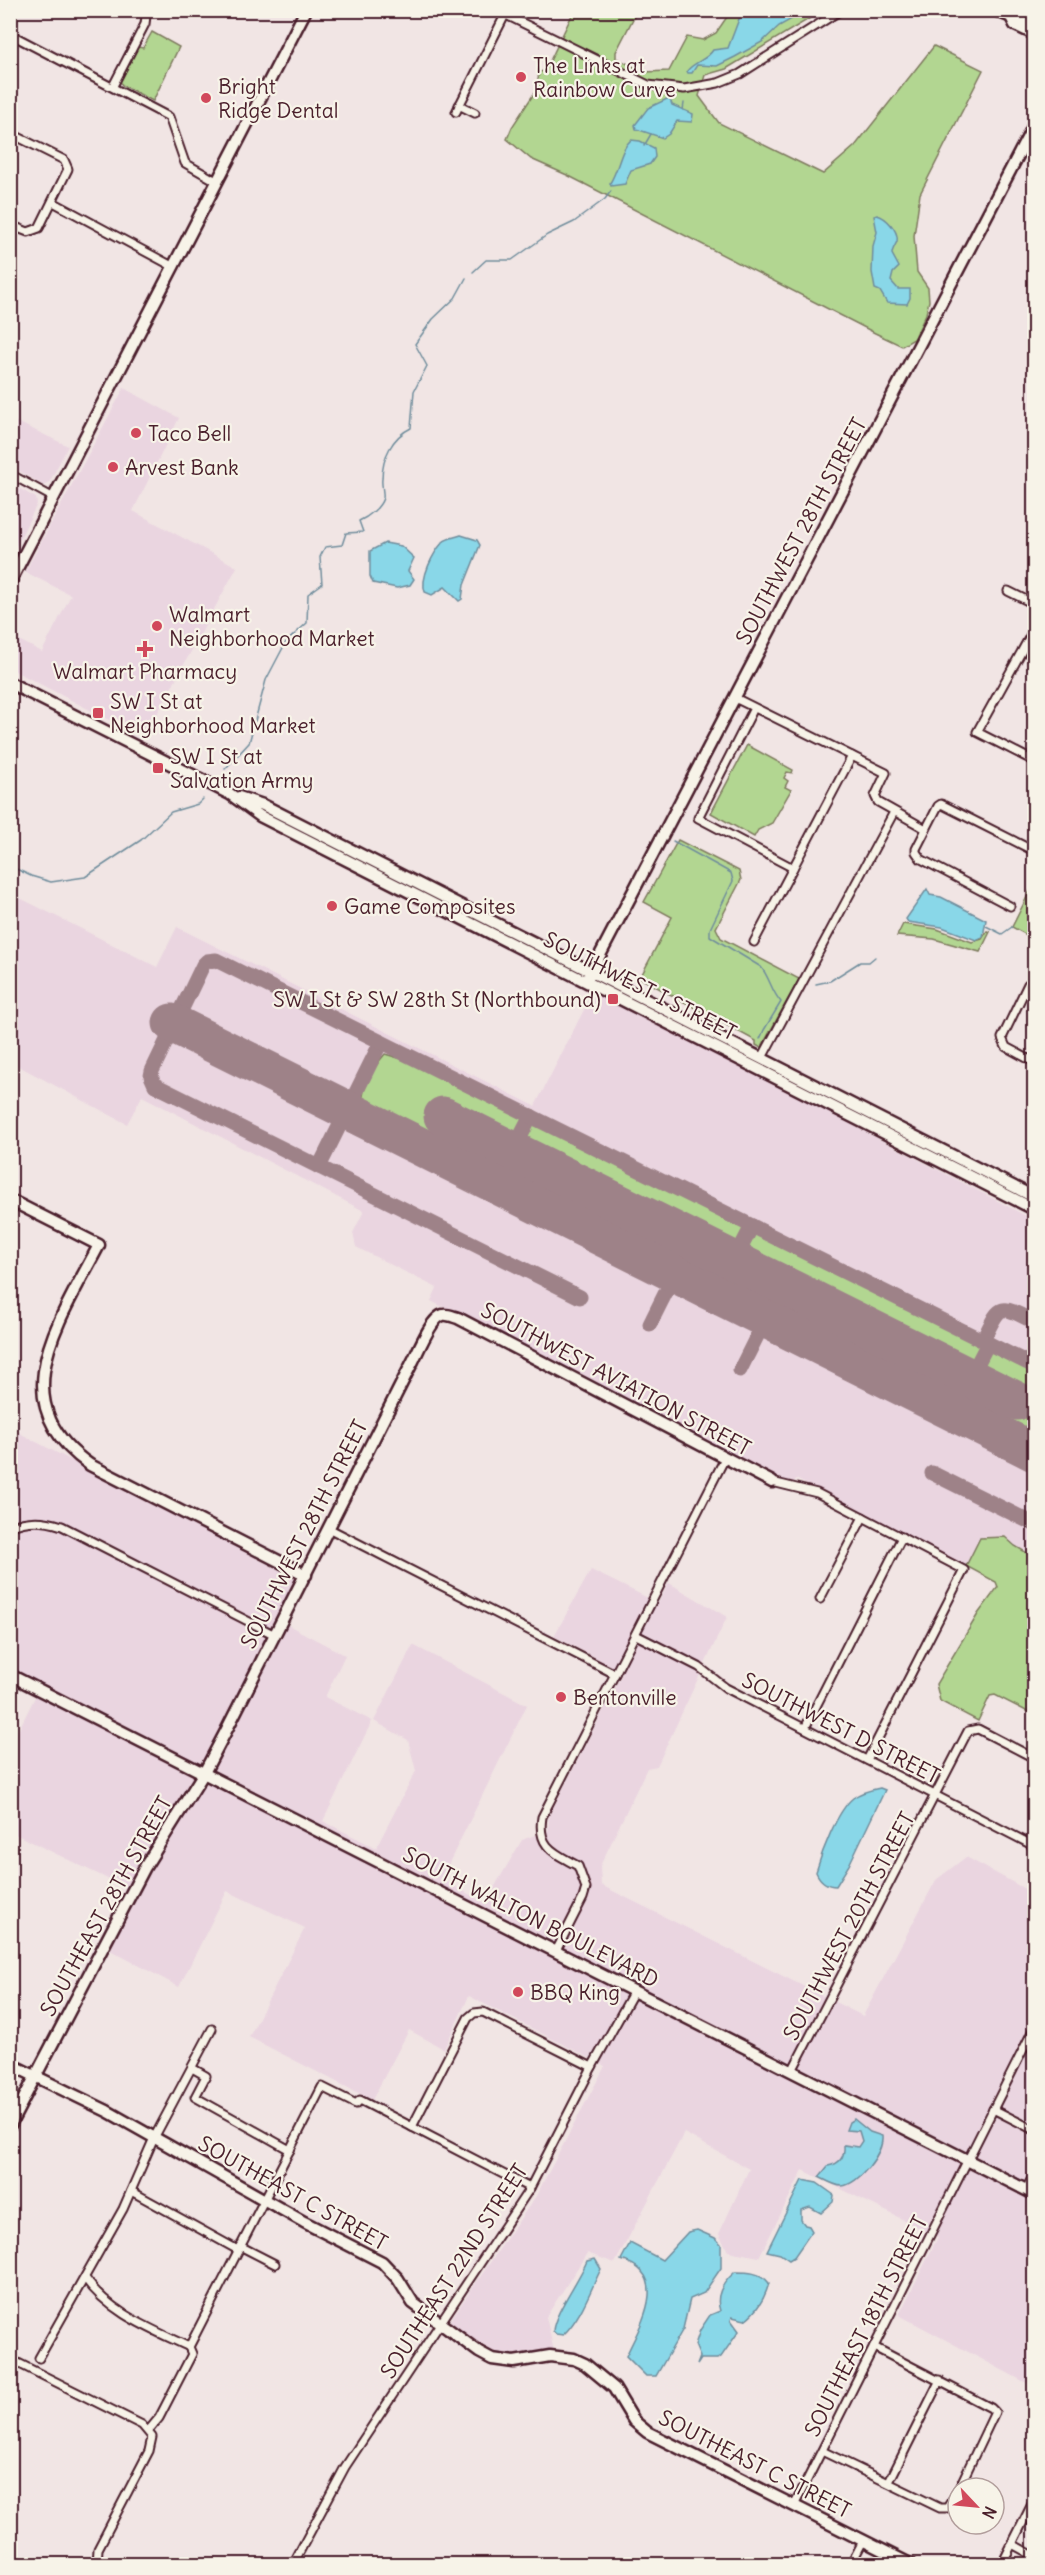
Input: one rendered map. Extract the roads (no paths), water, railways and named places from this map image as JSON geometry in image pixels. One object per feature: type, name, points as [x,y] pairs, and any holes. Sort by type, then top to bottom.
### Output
[{"type":"main road","points":[[10,582],[306,10]]},
{"type":"main road","points":[[995,10],[1012,19],[1016,25],[1035,34]]},
{"type":"main road","points":[[1012,19],[1018,18],[1035,26]]},
{"type":"main road","name":"SOUTHWEST 28TH STREET","points":[[589,976],[1035,125]]},
{"type":"main road","name":"SOUTHWEST I STREET","points":[[10,683],[230,794],[260,816],[762,1058],[1035,1197]]},
{"type":"main road","name":"SOUTHWEST I STREET","points":[[589,976],[1035,1209]]},
{"type":"main road","points":[[10,1200],[99,1245],[49,1342],[41,1365],[42,1404],[60,1440],[90,1465],[306,1575]]},
{"type":"main road","name":"SOUTHWEST AVIATION STREET","points":[[440,1316],[444,1314],[458,1318],[772,1482]]},
{"type":"main road","name":"SOUTHWEST 28TH STREET","points":[[205,1771],[433,1323],[440,1316]]},
{"type":"main road","name":"SOUTH WALTON BOULEVARD","points":[[10,1675],[205,1771],[1030,2192]]},
{"type":"main road","name":"SOUTHEAST 28TH STREET","points":[[10,2125],[146,1867],[205,1771]]},
{"type":"main road","name":"SOUTHEAST C STREET","points":[[10,2064],[106,2111],[264,2200],[382,2262],[398,2279],[413,2303],[440,2325],[492,2359],[514,2362],[550,2356],[574,2359],[585,2364],[614,2388],[634,2421],[647,2432],[910,2565]]},
{"type":"street","points":[[113,86],[145,24],[147,16],[143,10]]},
{"type":"street","points":[[496,10],[648,85],[684,89],[718,83],[740,74],[842,10]]},
{"type":"street","points":[[476,113],[458,108],[506,13]]},
{"type":"street","points":[[10,34],[169,117],[185,163],[218,182]]},
{"type":"street","points":[[10,133],[66,162],[67,173],[39,228],[32,232],[11,226]]},
{"type":"street","points":[[53,202],[174,267]]},
{"type":"street","points":[[10,474],[54,498]]},
{"type":"street","points":[[1008,591],[1035,604]]},
{"type":"street","points":[[1035,629],[977,732],[1035,761]]},
{"type":"street","points":[[735,698],[886,773],[875,796],[878,802],[926,829]]},
{"type":"street","points":[[754,708],[698,818],[793,868]]},
{"type":"street","points":[[754,942],[852,756]]},
{"type":"street","points":[[1010,906],[921,859],[916,849],[941,804],[1035,851]]},
{"type":"street","points":[[762,1058],[894,812]]},
{"type":"street","points":[[1035,980],[1028,984],[1002,1038],[1006,1047],[1035,1062]]},
{"type":"street","points":[[556,1951],[583,1899],[586,1888],[578,1866],[552,1851],[543,1840],[540,1829],[542,1817],[725,1458]]},
{"type":"street","points":[[772,1482],[817,1493],[964,1570],[867,1760]]},
{"type":"street","points":[[820,1599],[863,1517]]},
{"type":"street","points":[[10,1527],[22,1522],[35,1521],[62,1526],[275,1635]]},
{"type":"street","points":[[330,1529],[615,1674]]},
{"type":"street","points":[[805,1728],[902,1537]]},
{"type":"street","name":"SOUTHWEST D STREET","points":[[636,1635],[699,1667],[726,1688],[1035,1846]]},
{"type":"street","name":"SOUTHWEST 20TH STREET","points":[[792,2071],[968,1731],[978,1729],[1035,1758]]},
{"type":"street","name":"SOUTHEAST 22ND STREET","points":[[296,2563],[345,2467],[530,2188],[634,1991]]},
{"type":"street","points":[[412,2127],[468,2018],[474,2013],[483,2012],[592,2067]]},
{"type":"street","name":"SOUTHEAST 18TH STREET","points":[[794,2506],[1035,2028]]},
{"type":"street","points":[[39,2358],[131,2191],[154,2138],[212,2029]]},
{"type":"street","points":[[192,2068],[206,2076],[195,2097],[290,2150]]},
{"type":"street","points":[[189,2346],[322,2087],[356,2104],[360,2100],[530,2188]]},
{"type":"street","points":[[993,2109],[1035,2130]]},
{"type":"street","points":[[1030,2192],[1035,2174]]},
{"type":"street","points":[[131,2191],[239,2248],[275,2264]]},
{"type":"street","points":[[85,2278],[92,2289],[116,2310],[189,2346],[192,2354],[150,2434],[149,2451],[98,2549],[98,2565]]},
{"type":"street","points":[[874,2347],[991,2408],[994,2415],[966,2476]]},
{"type":"street","points":[[10,2359],[142,2425],[150,2434]]},
{"type":"street","points":[[889,2482],[940,2380]]},
{"type":"street","points":[[822,2451],[940,2508],[946,2508]]},
{"type":"street","points":[[1002,2565],[1035,2500]]},
{"type":"street","points":[[850,2565],[863,2541]]},
{"type":"street","points":[[1012,2544],[1035,2556]]},
{"type":"water","points":[[742,11],[806,11],[779,26],[762,42],[735,57],[717,66],[697,65],[692,73],[688,73],[690,68],[713,50],[728,48]]},
{"type":"water","points":[[670,99],[672,105],[693,114],[692,122],[677,121],[669,134],[663,138],[636,129],[635,125],[648,108]]},
{"type":"water","points":[[631,140],[640,141],[654,148],[655,157],[650,164],[631,170],[625,184],[611,186],[610,183],[622,154]]},
{"type":"water","points":[[877,215],[888,221],[896,233],[897,241],[892,254],[899,267],[893,273],[891,281],[898,289],[910,289],[907,304],[887,303],[880,291],[875,289],[872,272],[873,246],[877,232],[874,216]]},
{"type":"water","points":[[461,535],[477,540],[480,545],[464,585],[462,599],[459,601],[445,587],[432,595],[425,592],[424,580],[435,552],[445,541]]},
{"type":"water","points":[[385,543],[401,546],[414,558],[408,571],[414,579],[410,585],[397,588],[373,583],[370,576],[370,551]]},
{"type":"water","points":[[927,889],[930,895],[941,897],[986,920],[983,937],[976,940],[942,927],[908,922],[906,919]]},
{"type":"water","points":[[880,1788],[885,1790],[849,1865],[836,1886],[826,1884],[816,1872],[826,1843],[841,1812],[853,1798]]},
{"type":"water","points":[[854,2119],[870,2132],[882,2136],[882,2143],[869,2167],[862,2174],[848,2184],[836,2185],[819,2177],[828,2166],[836,2164],[841,2159],[844,2145],[858,2147],[862,2141],[859,2131],[846,2130],[849,2122]]},
{"type":"water","points":[[802,2180],[817,2183],[834,2195],[833,2202],[821,2213],[810,2207],[801,2210],[801,2220],[812,2231],[794,2257],[789,2260],[780,2254],[767,2251]]},
{"type":"water","points":[[697,2230],[715,2238],[721,2244],[721,2268],[704,2293],[690,2299],[683,2329],[656,2376],[646,2376],[626,2356],[644,2315],[649,2288],[645,2276],[636,2267],[621,2260],[630,2243],[662,2260],[688,2232]]},
{"type":"water","points":[[595,2259],[601,2269],[585,2304],[563,2335],[556,2334],[553,2331],[554,2324],[562,2306],[587,2261]]},
{"type":"water","points":[[735,2272],[758,2275],[766,2279],[769,2283],[765,2294],[757,2308],[745,2320],[732,2317],[731,2320],[739,2331],[721,2357],[701,2359],[697,2365],[700,2357],[695,2345],[700,2330],[710,2315],[720,2311],[719,2295],[726,2281]]},
{"type":"waterway","points":[[683,110],[684,103]]},
{"type":"waterway","points":[[644,146],[651,134]]},
{"type":"waterway","points":[[473,272],[486,260],[512,260],[547,235],[574,222],[605,199],[611,191]]},
{"type":"waterway","points":[[225,769],[249,743],[266,680],[286,642],[307,623],[308,594],[322,584],[320,557],[325,547],[342,545],[346,533],[363,532],[359,521],[373,512],[381,502],[383,496],[382,471],[386,456],[398,437],[411,428],[414,391],[427,366],[415,344],[433,319],[455,298],[466,278]]},
{"type":"waterway","points":[[10,866],[51,882],[85,877],[141,840],[171,812],[198,804],[203,799]]},
{"type":"waterway","points":[[673,841],[731,873],[733,881],[710,929],[710,936],[761,967],[781,1002],[760,1039]]},
{"type":"waterway","points":[[986,926],[1002,934],[1012,927]]},
{"type":"waterway","points":[[816,984],[830,981],[860,962],[869,962],[875,957]]},
{"type":"place","name":"The Links at Rainbow Curve","points":[[521,77]]},
{"type":"place","name":"Bright Ridge Dental","points":[[206,98]]},
{"type":"place","name":"Taco Bell","points":[[136,433]]},
{"type":"place","name":"Arvest Bank","points":[[113,467]]},
{"type":"place","name":"Walmart Neighborhood Market","points":[[157,626]]},
{"type":"place","name":"Walmart Pharmacy","points":[[145,649]]},
{"type":"place","name":"SW I St at Neighborhood Market","points":[[98,713]]},
{"type":"place","name":"SW I St at Salvation Army","points":[[158,768]]},
{"type":"place","name":"Game Composites","points":[[332,906]]},
{"type":"place","name":"SW I St & SW 28th St (Northbound)","points":[[613,999]]},
{"type":"place","name":"Bentonville","points":[[561,1697]]},
{"type":"place","name":"BBQ King","points":[[518,1992]]}]
